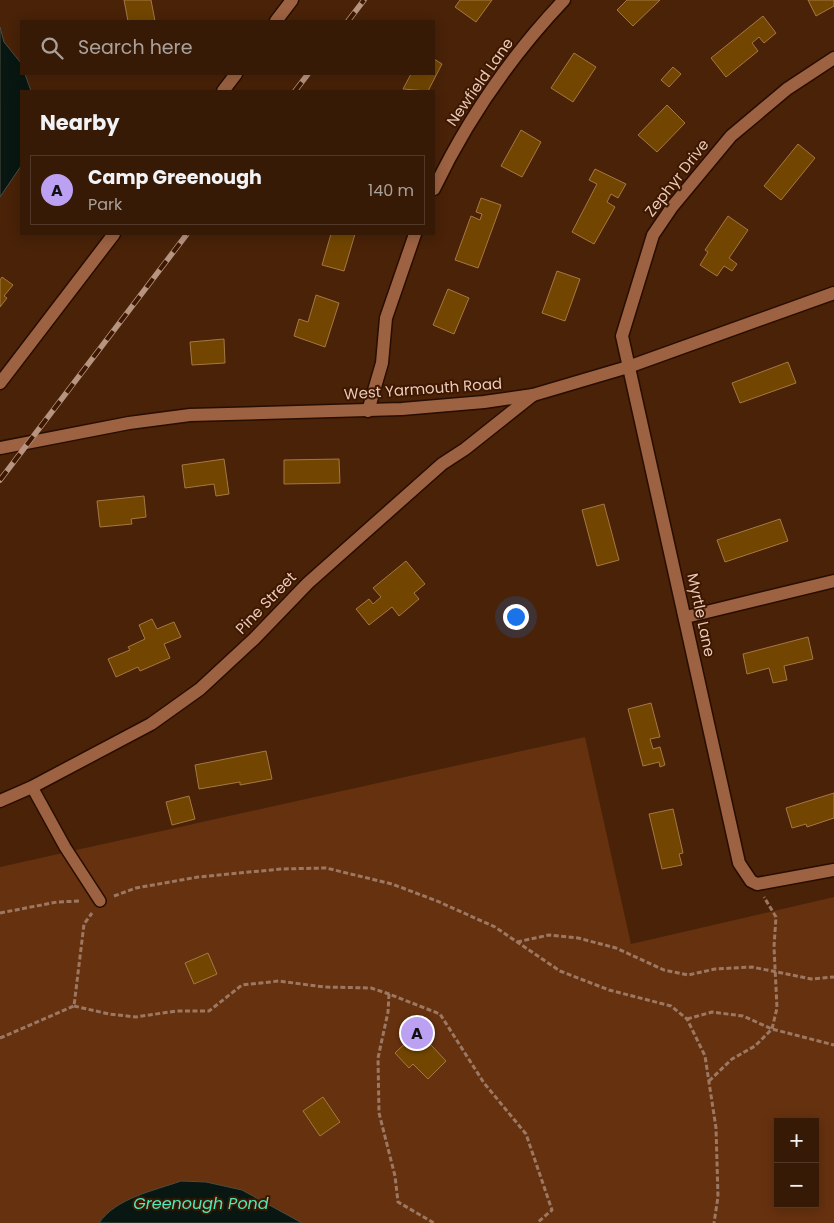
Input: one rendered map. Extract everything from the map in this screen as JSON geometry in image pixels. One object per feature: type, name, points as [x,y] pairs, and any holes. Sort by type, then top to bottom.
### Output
[{"type":"street","points":[[277,20],[292,0]]},
{"type":"street","name":"Newfield Lane","points":[[435,187],[450,154],[483,102],[520,52],[564,0]]},
{"type":"street","name":"Zephyr Drive","points":[[628,366],[622,343],[623,328],[653,235],[662,221],[731,136],[787,89],[834,58]]},
{"type":"street","points":[[224,90],[235,75]]},
{"type":"street","points":[[0,383],[113,235]]},
{"type":"street","points":[[368,411],[382,363],[386,318],[415,235]]},
{"type":"street","name":"West Yarmouth Road","points":[[0,448],[129,423],[190,415],[368,411],[484,402],[533,395],[628,366],[834,293]]},
{"type":"street","name":"Myrtle Lane","points":[[628,366],[686,617],[731,837],[742,869],[751,881],[757,884]]},
{"type":"street","name":"Pine Street","points":[[0,801],[32,787],[150,724],[200,689],[254,639],[308,582],[442,464],[465,449],[533,395]]},
{"type":"street","points":[[686,617],[834,582]]},
{"type":"street","points":[[757,884],[834,870]]},
{"type":"lane","points":[[32,787],[65,847],[100,901]]},
{"type":"path","points":[[0,913],[57,902],[100,901],[136,888],[198,877],[281,869],[326,868],[392,884],[437,901],[495,927],[560,971],[609,990],[671,1006],[688,1019],[705,1056],[716,1128],[718,1197],[714,1223]]},
{"type":"path","points":[[709,1081],[732,1059],[755,1046],[772,1029],[777,1008],[776,917],[757,884]]},
{"type":"path","points":[[74,1006],[84,924],[100,901]]},
{"type":"path","points":[[517,942],[549,934],[578,938],[616,948],[664,970],[688,975],[715,969],[752,968],[811,979],[834,977]]},
{"type":"path","points":[[0,1038],[74,1006],[109,1014],[136,1017],[176,1011],[209,1011],[242,985],[279,981],[324,987],[371,988],[390,994],[440,1014],[484,1083],[526,1134],[552,1210],[537,1223]]},
{"type":"path","points":[[390,994],[378,1058],[379,1113],[395,1176],[398,1202],[434,1223]]},
{"type":"path","points":[[688,1019],[712,1012],[743,1016],[772,1029],[834,1045]]},
{"type":"shaded area","points":[[585,737],[631,944],[834,897],[834,1223],[0,1223],[0,867]]},
{"type":"water","points":[[0,27],[4,42],[20,62],[20,75],[25,75],[31,90],[20,90],[20,167],[0,197]]},
{"type":"water","name":"Greenough Pond","points":[[181,1181],[206,1182],[242,1190],[302,1223],[99,1223],[106,1214],[125,1201]]},
{"type":"building","points":[[124,0],[151,0],[155,20],[128,20]]},
{"type":"building","points":[[460,0],[492,0],[476,22],[455,7]]},
{"type":"building","points":[[627,0],[660,0],[633,26],[617,10]]},
{"type":"building","points":[[808,0],[834,0],[834,6],[816,16]]},
{"type":"building","points":[[763,16],[776,33],[764,43],[759,37],[752,43],[758,51],[726,77],[711,58]]},
{"type":"building","points":[[574,53],[596,67],[573,102],[551,88]]},
{"type":"building","points":[[435,60],[442,64],[429,90],[403,89],[410,75],[435,75]]},
{"type":"building","points":[[673,67],[681,74],[669,87],[661,80]]},
{"type":"building","points":[[667,105],[685,123],[657,152],[638,135]]},
{"type":"building","points":[[521,130],[541,142],[522,177],[501,166]]},
{"type":"building","points":[[798,144],[815,158],[781,200],[764,186]]},
{"type":"building","points":[[595,169],[626,184],[618,198],[611,194],[607,202],[615,207],[594,244],[572,232],[597,184],[589,180]]},
{"type":"building","points":[[481,198],[501,205],[478,268],[455,260],[471,216],[480,220],[482,214],[476,212]]},
{"type":"building","points":[[728,216],[748,230],[729,258],[737,264],[732,271],[724,266],[717,276],[700,265],[708,252],[705,250]]},
{"type":"building","points":[[331,235],[355,235],[344,271],[322,265]]},
{"type":"building","points":[[557,271],[580,279],[565,321],[542,313]]},
{"type":"building","points":[[2,277],[13,285],[4,296],[7,298],[0,307],[0,280]]},
{"type":"building","points":[[448,289],[469,298],[454,334],[433,325]]},
{"type":"building","points":[[316,295],[339,303],[325,347],[294,336],[299,319],[308,322]]},
{"type":"building","points":[[224,339],[225,363],[192,365],[190,342]]},
{"type":"building","points":[[788,362],[796,383],[740,403],[732,383]]},
{"type":"building","points":[[224,459],[229,494],[216,496],[214,484],[185,488],[182,465]]},
{"type":"building","points":[[339,459],[340,483],[284,484],[284,460]]},
{"type":"building","points":[[144,496],[146,517],[131,519],[132,524],[100,527],[97,501]]},
{"type":"building","points":[[604,504],[619,560],[597,566],[582,510]]},
{"type":"building","points":[[780,519],[788,541],[725,562],[717,540]]},
{"type":"building","points":[[406,561],[425,584],[414,593],[419,599],[399,616],[392,607],[369,625],[356,609],[369,599],[373,604],[381,597],[373,588]]},
{"type":"building","points":[[152,619],[157,629],[174,622],[181,637],[164,644],[170,658],[140,671],[138,667],[116,677],[108,659],[130,650],[128,647],[145,639],[139,625]]},
{"type":"building","points":[[808,637],[813,659],[784,666],[787,680],[773,683],[769,668],[747,674],[743,654]]},
{"type":"building","points":[[651,703],[660,737],[650,739],[653,749],[660,747],[665,765],[660,767],[659,762],[643,766],[628,709]]},
{"type":"building","points":[[266,751],[272,779],[240,785],[240,782],[199,789],[195,765]]},
{"type":"building","points":[[834,793],[834,818],[807,827],[806,824],[792,828],[786,808]]},
{"type":"building","points":[[189,796],[195,819],[172,825],[166,802]]},
{"type":"building","points":[[673,809],[683,853],[679,854],[682,865],[662,869],[649,814]]},
{"type":"building","points":[[208,953],[217,974],[194,984],[185,963]]},
{"type":"building","points":[[418,1031],[446,1061],[428,1079],[413,1064],[409,1068],[395,1053]]},
{"type":"building","points":[[323,1097],[340,1122],[320,1136],[303,1111]]},
{"type":"railway","points":[[349,20],[364,0]]},
{"type":"railway","points":[[296,90],[307,75]]},
{"type":"railway","points":[[0,480],[186,235]]},
{"type":"place","name":"Camp Greenough","points":[[417,1033]]}]
